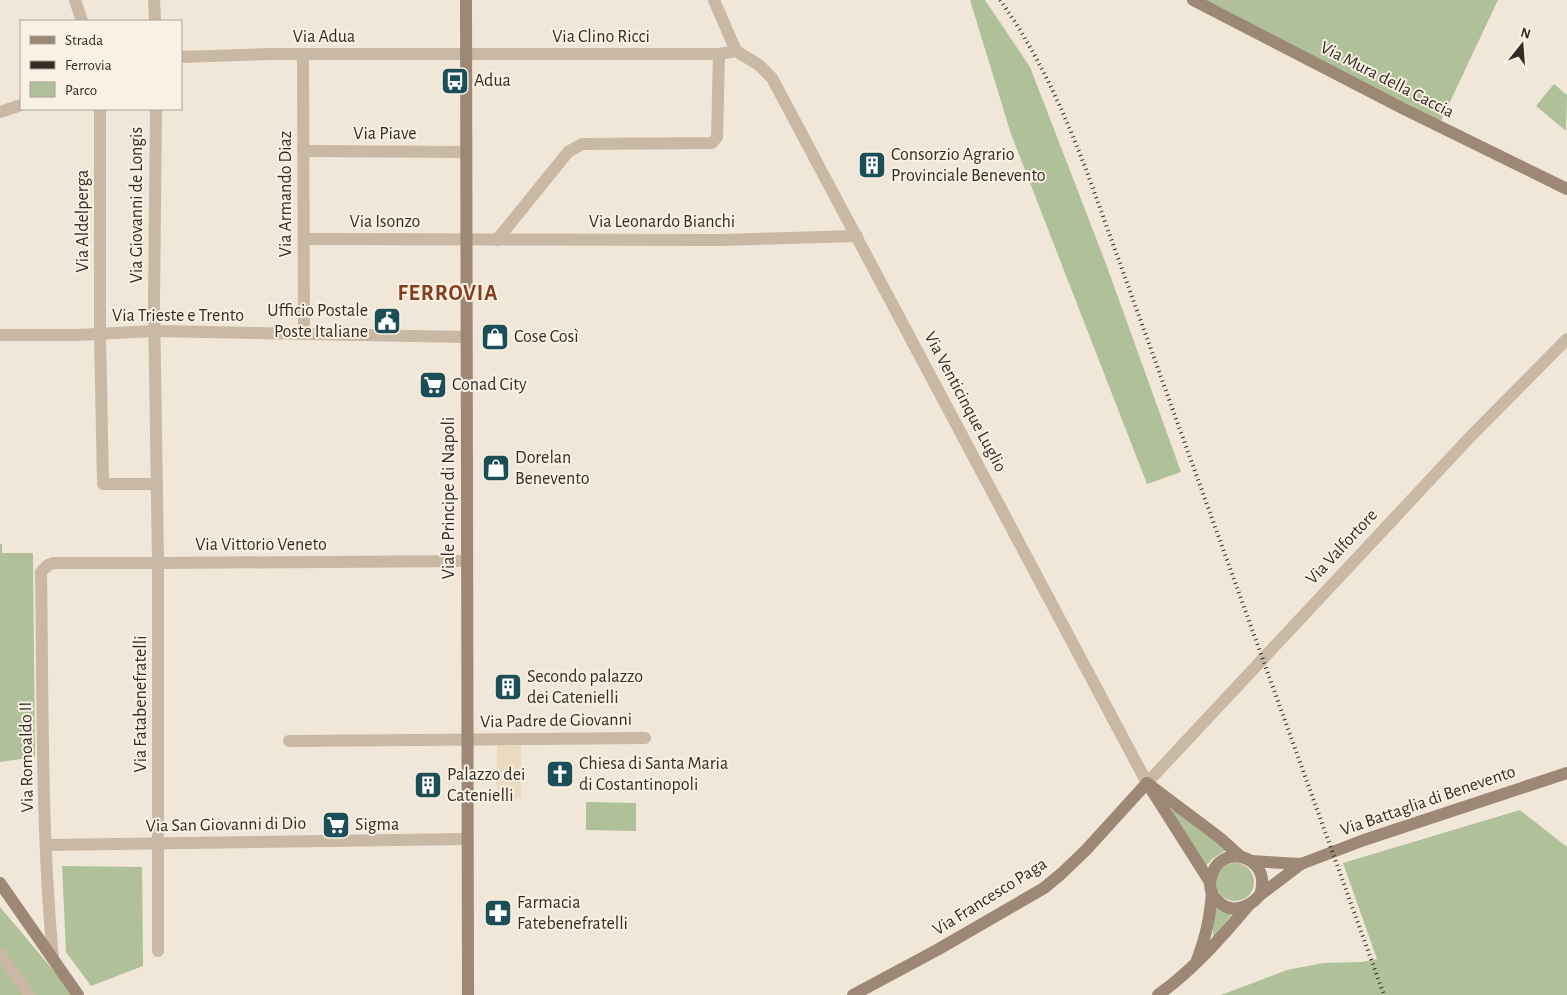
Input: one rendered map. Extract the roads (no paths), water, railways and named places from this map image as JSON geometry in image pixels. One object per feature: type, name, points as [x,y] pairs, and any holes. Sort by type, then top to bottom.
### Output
[{"type":"street","points":[[75,0],[82,20]]},
{"type":"street","points":[[154,0],[155,20]]},
{"type":"street","name":"Viale Principe di Napoli","points":[[466,0],[468,995]]},
{"type":"street","points":[[714,0],[736,50]]},
{"type":"street","name":"Via Mura della Caccia","points":[[1193,0],[1404,109],[1567,189]]},
{"type":"street","name":"Via Clino Ricci","points":[[466,55],[719,54],[736,50]]},
{"type":"street","name":"Via Venticinque Luglio","points":[[736,50],[759,65],[772,78],[1147,783],[1211,887]]},
{"type":"street","name":"Via Adua","points":[[182,57],[303,54],[466,55]]},
{"type":"street","name":"Via Armando Diaz","points":[[303,54],[304,334]]},
{"type":"street","points":[[497,240],[568,152],[582,144],[712,143],[717,137],[719,54]]},
{"type":"street","points":[[0,112],[20,105]]},
{"type":"street","name":"Via Aldelperga","points":[[100,110],[100,334],[103,484],[157,484]]},
{"type":"street","name":"Via Giovanni de Longis","points":[[156,110],[154,331],[157,484]]},
{"type":"street","name":"Via Piave","points":[[303,151],[466,152]]},
{"type":"street","name":"Via Leonardo Bianchi","points":[[466,240],[721,240],[857,236]]},
{"type":"street","name":"Via Isonzo","points":[[304,239],[466,240]]},
{"type":"street","name":"Via Trieste e Trento","points":[[0,335],[100,334],[154,331],[466,337]]},
{"type":"street","name":"Via Valfortore","points":[[1147,783],[1451,457],[1567,339]]},
{"type":"street","name":"Via Fatabenefratelli","points":[[157,484],[158,951]]},
{"type":"street","name":"Via Vittorio Veneto","points":[[54,563],[158,564],[467,561]]},
{"type":"street","name":"Via Romoaldo II","points":[[53,958],[46,845],[41,572],[48,565],[54,563]]},
{"type":"street","name":"Via Padre de Giovanni","points":[[289,741],[645,738]]},
{"type":"street","name":"Via Battaglia di Benevento","points":[[1260,895],[1301,864],[1364,840],[1567,773]]},
{"type":"street","name":"Via Venticinque Luglio","points":[[1147,783],[1246,859]]},
{"type":"street","name":"Via Francesco Paga","points":[[853,995],[937,950],[1044,888],[1086,850],[1147,783]]},
{"type":"street","name":"Via San Giovanni di Dio","points":[[46,845],[467,839]]},
{"type":"street","points":[[1158,995],[1180,979],[1220,940],[1248,906],[1260,895],[1262,880],[1260,872],[1246,859],[1232,857],[1223,860],[1212,873],[1208,929],[1195,964]]},
{"type":"street","name":"Via Battaglia di Benevento","points":[[1246,859],[1301,864]]},
{"type":"street","points":[[0,883],[78,995]]},
{"type":"street","points":[[1211,887],[1216,900],[1223,905],[1231,908],[1248,906]]},
{"type":"street","points":[[0,954],[30,995]]},
{"type":"railway","points":[[1000,0],[1014,20],[1049,83],[1087,172],[1384,995]]},
{"type":"place","name":"Adua","points":[[455,81]]},
{"type":"place","name":"Consorzio Agrario Provinciale Benevento","points":[[872,165]]},
{"type":"place","name":"Ufficio Postale Poste Italiane","points":[[387,321]]},
{"type":"place","name":"Cose Così","points":[[495,337]]},
{"type":"place","name":"Conad City","points":[[433,385]]},
{"type":"place","name":"Dorelan Benevento","points":[[496,468]]},
{"type":"place","name":"Secondo palazzo dei Catenielli","points":[[508,687]]},
{"type":"place","name":"Chiesa di Santa Maria di Costantinopoli","points":[[560,774]]},
{"type":"place","name":"Palazzo dei Catenielli","points":[[428,785]]},
{"type":"place","name":"Sigma","points":[[336,825]]},
{"type":"place","name":"Farmacia Fatebenefratelli","points":[[498,913]]},
{"type":"district","name":"FERROVIA","points":[[448,293]]}]
